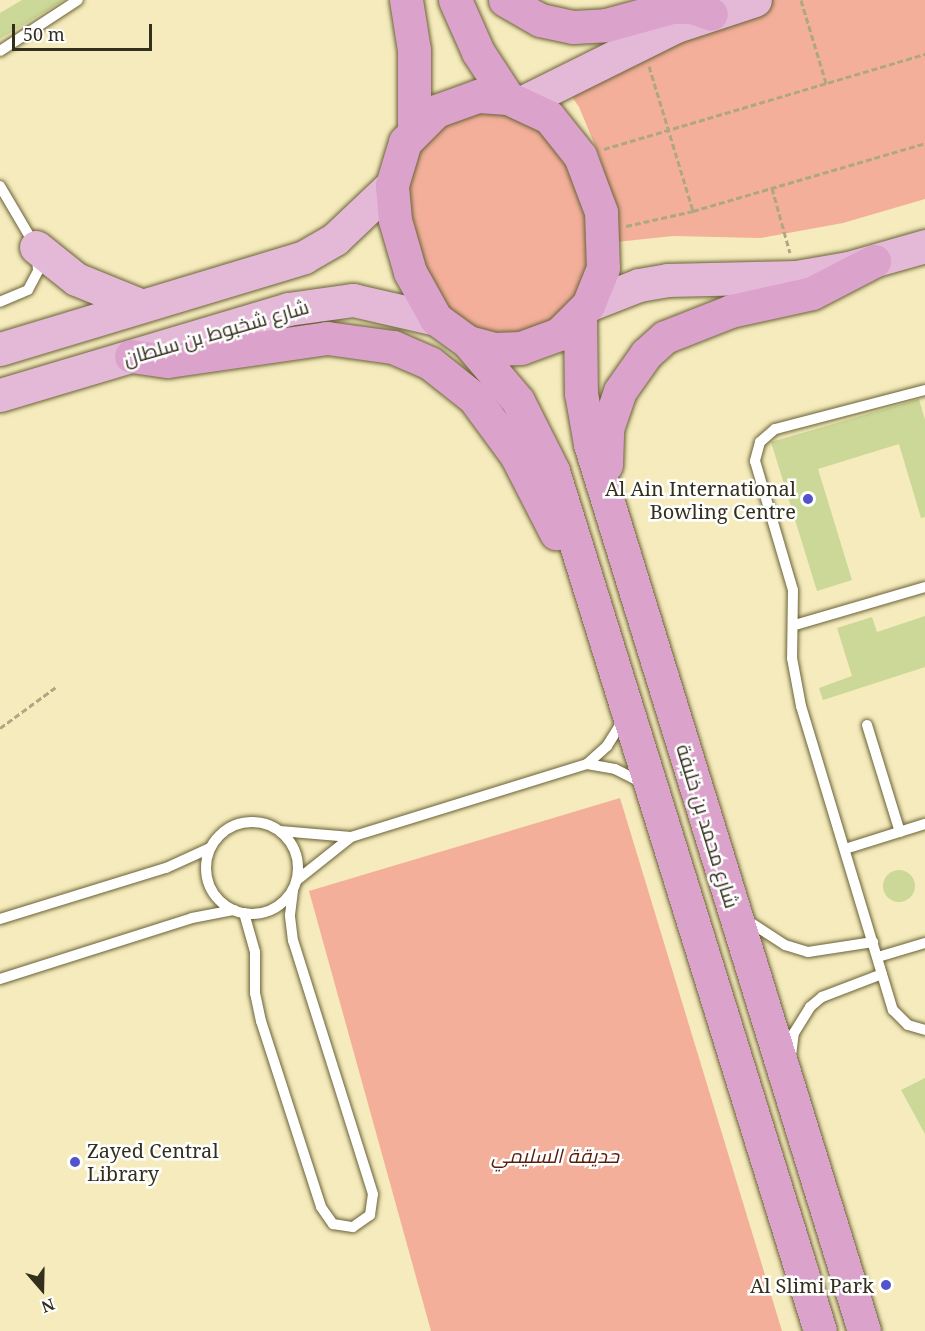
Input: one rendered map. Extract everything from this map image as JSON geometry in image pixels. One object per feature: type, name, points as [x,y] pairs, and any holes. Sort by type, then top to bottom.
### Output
[{"type":"highway","points":[[406,0],[414,50],[414,130]]},
{"type":"highway","points":[[455,0],[478,52],[515,100]]},
{"type":"highway","points":[[505,0],[540,20],[573,27],[606,25],[672,7],[692,7],[711,14]]},
{"type":"highway","points":[[468,342],[494,349],[521,348],[559,334],[584,311],[603,268],[604,231],[597,194],[580,156],[549,117],[515,100],[478,96],[457,101],[436,111],[414,130],[399,156],[392,185],[404,255],[436,319],[468,342],[503,380],[543,447],[586,578],[820,1331]]},
{"type":"highway","points":[[609,506],[605,449],[609,417],[630,374],[646,354],[665,337],[689,325],[812,293],[874,261]]},
{"type":"highway","name":"شارع محمد بن خليفة","points":[[584,311],[583,410],[609,506],[864,1331]]},
{"type":"highway","points":[[131,356],[168,361],[327,338],[393,347],[430,363],[457,382],[493,421],[516,455],[560,540],[586,578]]},
{"type":"main road","points":[[515,100],[642,42],[711,14],[755,0]]},
{"type":"main road","points":[[0,349],[304,257],[335,239],[392,185]]},
{"type":"main road","points":[[584,311],[639,285],[668,280],[796,277],[874,261],[925,246]]},
{"type":"main road","points":[[36,247],[76,279],[140,305]]},
{"type":"main road","name":"شارع شخبوط بن سلطان","points":[[0,395],[288,309],[319,303],[353,300],[436,319]]},
{"type":"lane","points":[[0,51],[78,0]]},
{"type":"lane","points":[[0,186],[36,247],[35,279],[28,290],[0,302]]},
{"type":"lane","points":[[925,390],[782,427],[760,442],[755,461],[793,590],[795,625],[793,670],[801,706],[882,974],[899,1019],[925,1030]]},
{"type":"lane","points":[[795,625],[925,587]]},
{"type":"lane","points":[[587,764],[615,735],[627,711]]},
{"type":"lane","points":[[867,725],[900,832]]},
{"type":"lane","points":[[280,831],[351,837],[587,764],[615,769],[652,789]]},
{"type":"lane","points":[[0,919],[166,868],[210,848],[228,828],[241,823],[268,824],[280,831],[296,853],[295,885],[290,915],[293,940],[373,1194],[370,1215],[353,1227],[333,1224],[321,1207],[261,1021],[254,945],[239,912],[212,891],[206,863],[210,848]]},
{"type":"lane","points":[[844,849],[925,824]]},
{"type":"lane","points":[[0,979],[192,918],[272,909],[295,885],[351,837]]},
{"type":"lane","points":[[734,910],[796,950],[819,952],[873,942]]},
{"type":"lane","points":[[878,957],[925,943]]},
{"type":"lane","points":[[787,1080],[794,1033],[810,1006],[822,997],[882,974]]},
{"type":"path","points":[[801,0],[826,83]]},
{"type":"path","points":[[642,42],[693,211]]},
{"type":"path","points":[[580,156],[925,54]]},
{"type":"path","points":[[604,231],[693,211],[925,143]]},
{"type":"path","points":[[772,188],[796,277]]},
{"type":"path","points":[[0,728],[56,687]]},
{"type":"green space","points":[[765,0],[925,0],[925,199],[843,223],[761,238],[673,236],[616,242],[609,188],[599,155],[579,107],[564,85]]},
{"type":"green space","points":[[524,111],[560,146],[586,205],[591,267],[567,312],[516,336],[490,334],[464,324],[447,310],[421,266],[403,182],[418,138],[457,112]]},
{"type":"green space","name":"حديقة السليمي","points":[[620,798],[782,1331],[431,1331],[309,891]]},
{"type":"building","points":[[22,0],[64,0],[0,39],[0,13]]},
{"type":"building","name":"Al Ain International Bowling Centre","points":[[919,399],[925,420],[925,517],[921,518],[899,444],[818,469],[852,580],[817,591],[771,442]]},
{"type":"building","points":[[925,616],[925,667],[823,700],[819,688],[852,676],[837,628],[872,617],[877,632]]},
{"type":"building","points":[[899,870],[910,875],[915,886],[910,897],[899,902],[888,897],[883,886],[888,875]]},
{"type":"building","points":[[925,1078],[925,1134],[901,1090]]},
{"type":"place","name":"Al Ain International Bowling Centre","points":[[808,499]]},
{"type":"place","name":"Zayed Central Library","points":[[75,1162]]},
{"type":"place","name":"Al Slimi Park","points":[[886,1285]]}]
